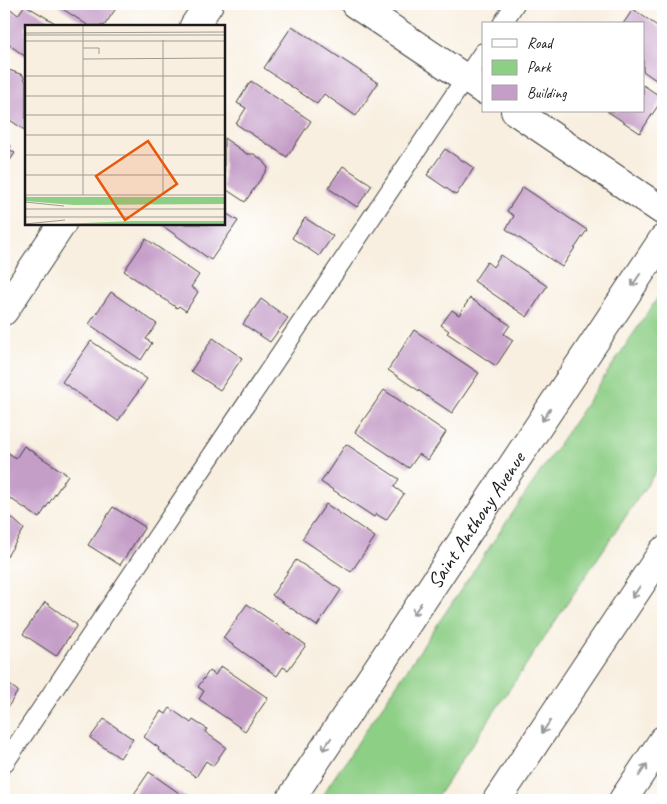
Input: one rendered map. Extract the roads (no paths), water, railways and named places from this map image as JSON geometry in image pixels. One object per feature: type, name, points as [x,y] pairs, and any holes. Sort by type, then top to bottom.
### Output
[{"type":"main road","points":[[195,25],[209,4]]},
{"type":"main road","points":[[355,4],[475,84]]},
{"type":"main road","points":[[516,112],[663,211]]},
{"type":"main road","points":[[4,311],[61,225]]},
{"type":"main road","name":"Saint Anthony Avenue","points":[[290,800],[663,239]]},
{"type":"main road","points":[[497,800],[663,551]]},
{"type":"main road","points":[[623,800],[663,740]]},
{"type":"lane","points":[[503,22],[515,4]]},
{"type":"lane","points":[[4,764],[475,84],[482,56]]}]
